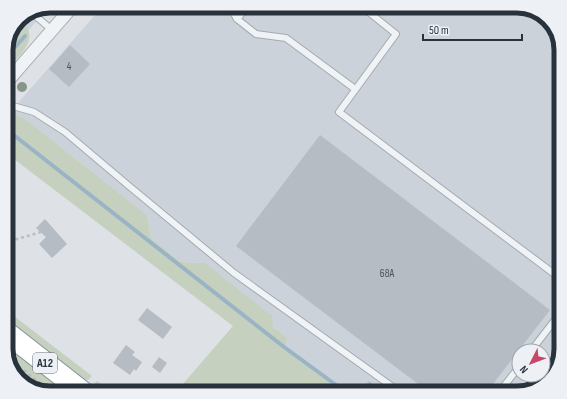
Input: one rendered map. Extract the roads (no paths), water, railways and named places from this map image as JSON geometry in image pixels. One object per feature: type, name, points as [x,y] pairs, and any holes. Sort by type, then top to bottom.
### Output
[{"type":"highway","name":"A12","points":[[13,337],[75,386]]},
{"type":"street","points":[[13,75],[67,13]]},
{"type":"lane","points":[[233,13],[237,19],[256,34],[286,38],[355,89]]},
{"type":"lane","points":[[237,19],[242,13]]},
{"type":"lane","points":[[370,13],[396,34],[339,112],[554,274]]},
{"type":"lane","points":[[36,16],[52,30]]},
{"type":"lane","points":[[13,106],[34,112],[65,132],[234,273],[391,386]]},
{"type":"lane","points":[[537,343],[554,321]]},
{"type":"lane","points":[[504,386],[511,377]]},
{"type":"waterway","points":[[13,49],[25,36]]},
{"type":"waterway","points":[[13,134],[284,347],[337,386]]}]
